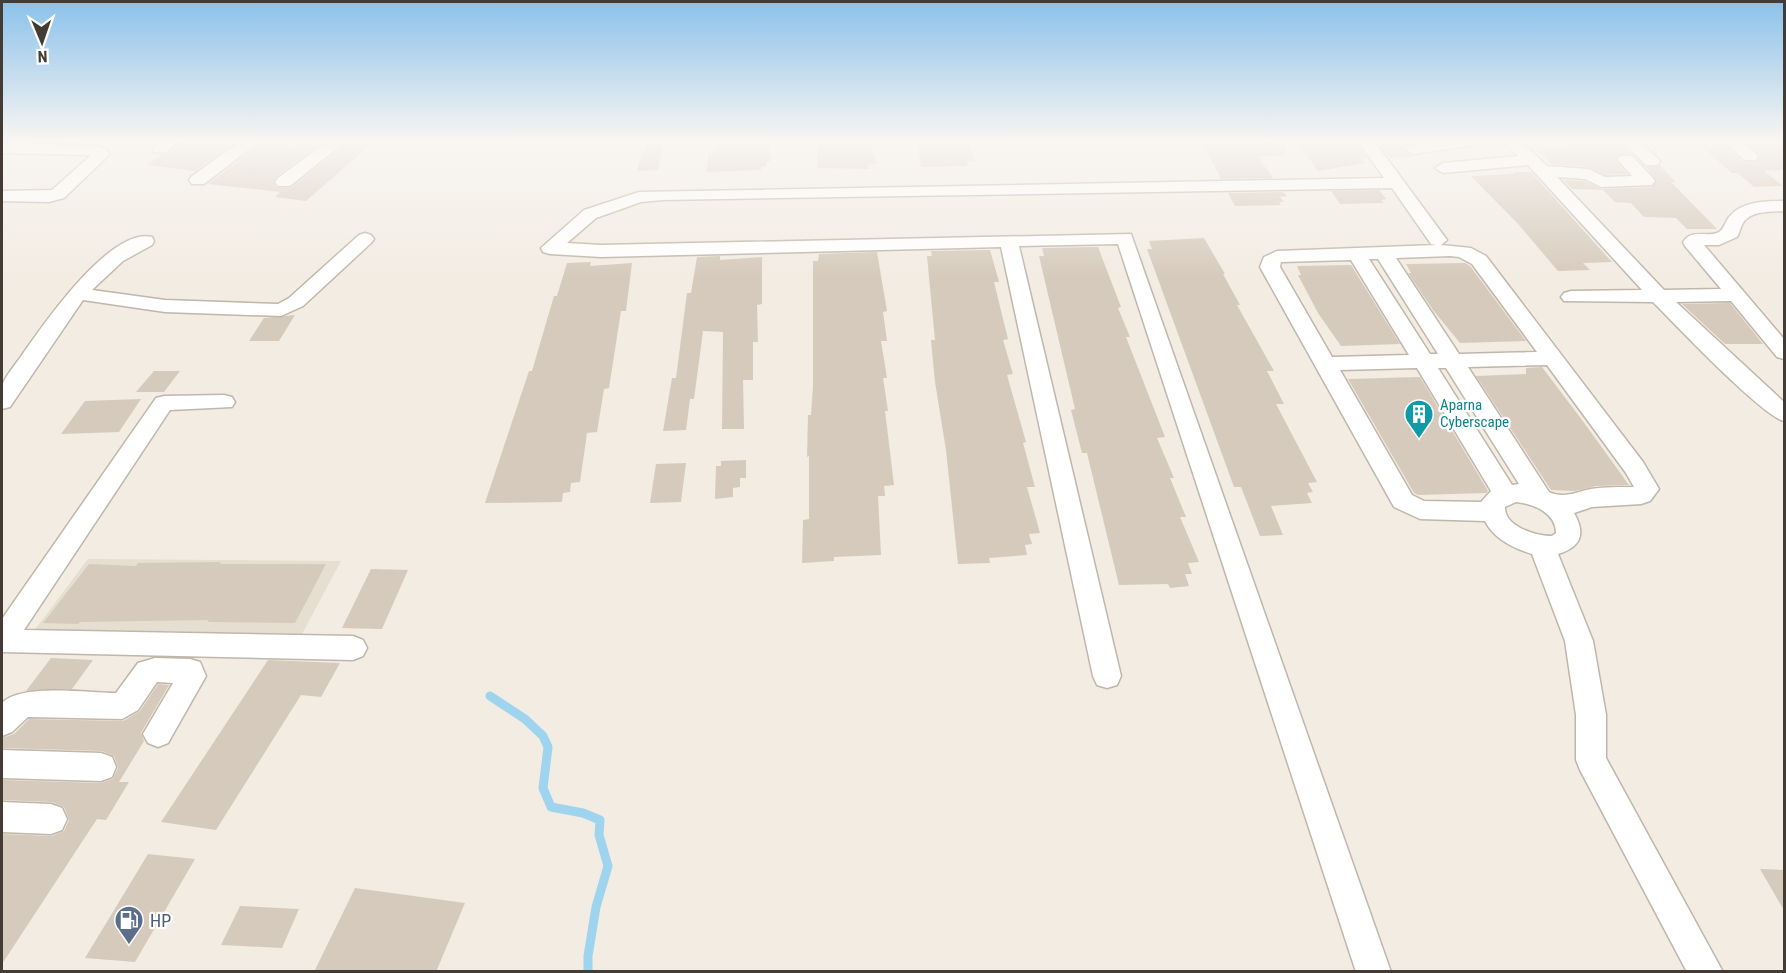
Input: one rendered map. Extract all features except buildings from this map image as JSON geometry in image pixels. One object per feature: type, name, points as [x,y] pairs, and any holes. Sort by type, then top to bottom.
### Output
[{"type":"street","points":[[2,196],[49,197],[58,194],[66,186]]},
{"type":"street","points":[[1188,186],[639,197],[590,214],[550,248],[601,251],[1125,238],[1374,972]]},
{"type":"street","points":[[1399,186],[1438,240]]},
{"type":"street","points":[[1556,186],[1656,295],[1736,372],[1785,414]]},
{"type":"street","points":[[1785,206],[1746,211],[1731,226],[1731,233],[1725,237],[1695,239],[1692,242],[1785,352]]},
{"type":"street","points":[[80,294],[165,306],[276,310],[287,308],[365,239]]},
{"type":"street","points":[[2,402],[80,294],[115,257],[144,241]]},
{"type":"street","points":[[1009,241],[1107,676]]},
{"type":"street","points":[[1450,250],[1464,252],[1479,260],[1643,480],[1647,489],[1641,495],[1591,498],[1573,504],[1546,501],[1528,494],[1499,503],[1420,510],[1403,501],[1270,267],[1271,261],[1277,257],[1357,254],[1450,250]]},
{"type":"street","points":[[1357,254],[1419,355],[1499,503],[1496,521],[1516,538],[1542,546],[1563,542],[1569,537],[1570,529],[1567,520],[1546,501],[1384,253]]},
{"type":"street","points":[[106,266],[134,266]]},
{"type":"street","points":[[1571,297],[1735,295]]},
{"type":"street","points":[[1760,324],[1785,324]]},
{"type":"street","points":[[1322,358],[1546,351]]},
{"type":"street","points":[[224,402],[164,403],[13,607],[2,640],[353,648]]},
{"type":"street","points":[[1542,546],[1579,641],[1591,715],[1591,760],[1706,972]]},
{"type":"street","points":[[2,723],[16,708],[28,704],[122,706],[148,672],[155,670],[190,671],[191,679],[158,734]]},
{"type":"street","points":[[2,764],[100,767]]},
{"type":"street","points":[[2,817],[51,819]]},
{"type":"shaded area","points":[[88,559],[341,561],[302,634],[106,630],[100,636],[30,636]]},
{"type":"waterway","points":[[490,696],[525,719],[543,736],[548,747],[543,788],[551,807],[583,813],[600,820],[599,835],[608,866],[596,907],[588,956],[588,972]]},
{"type":"place","name":"Aparna Cyberscape","points":[[1419,440]]},
{"type":"place","name":"HP","points":[[129,946]]}]
